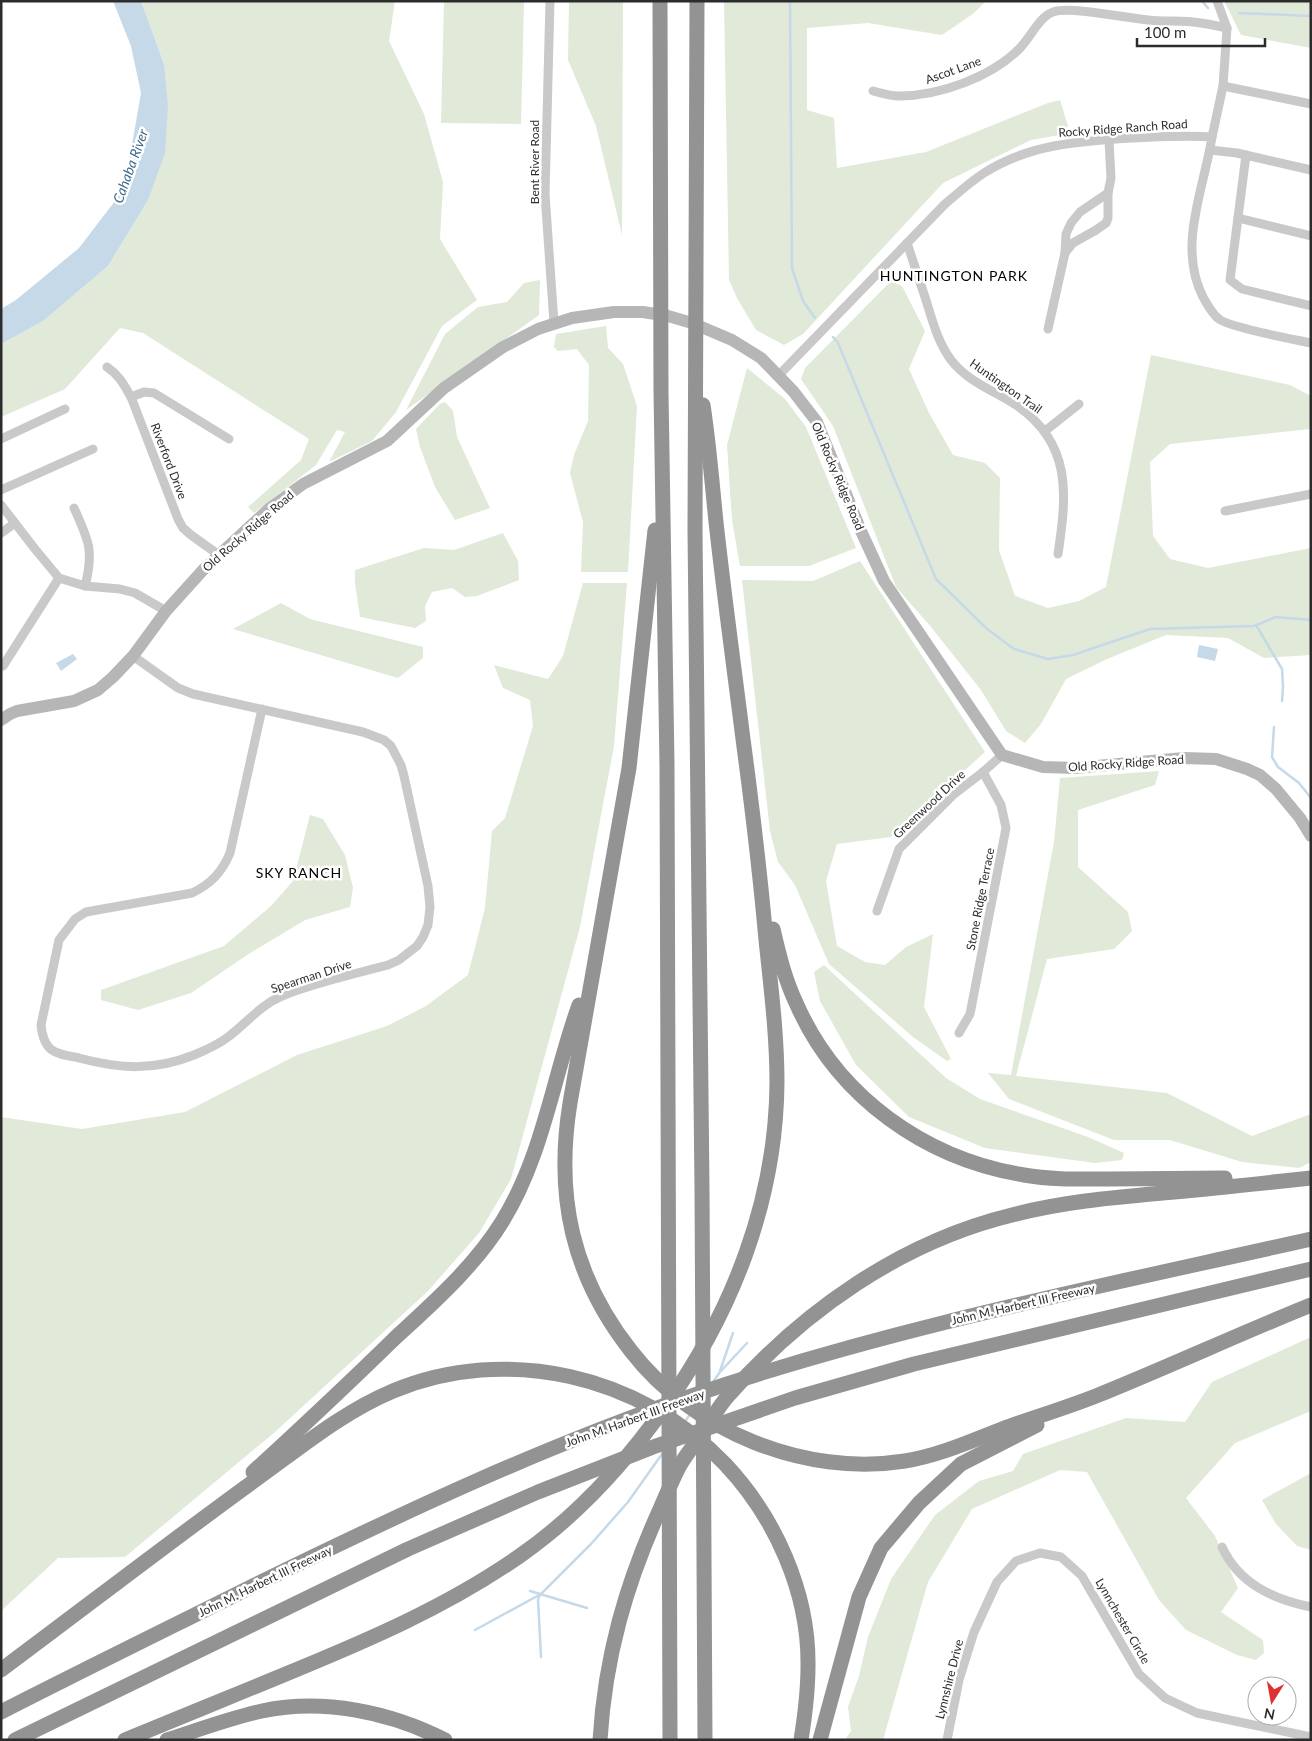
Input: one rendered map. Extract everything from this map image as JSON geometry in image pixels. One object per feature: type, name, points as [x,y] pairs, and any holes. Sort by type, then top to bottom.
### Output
[{"type":"highway","points":[[660,1],[661,392],[667,766],[670,1740]]},
{"type":"highway","points":[[697,1],[695,550],[702,1190],[705,1740]]},
{"type":"highway","points":[[125,1740],[354,1646],[451,1599],[523,1554],[574,1512],[608,1477],[651,1426],[687,1375],[720,1316],[744,1261],[770,1164],[776,1104],[776,1034],[758,859],[718,544],[710,448],[696,356]]},
{"type":"highway","points":[[662,459],[629,768],[592,968],[565,1134],[563,1162],[571,1231],[580,1260],[588,1283],[619,1337],[640,1364],[689,1407],[751,1442],[780,1451],[829,1462],[874,1464],[903,1462],[934,1456],[991,1433],[1096,1396],[1311,1305]]},
{"type":"highway","points":[[758,859],[778,953],[786,980],[806,1024],[844,1080],[882,1115],[908,1132],[956,1157],[983,1166],[1025,1175],[1070,1179],[1310,1178]]},
{"type":"highway","points":[[208,1514],[446,1290],[478,1256],[502,1222],[522,1185],[536,1152],[572,1026],[592,968]]},
{"type":"highway","points":[[600,1740],[602,1708],[609,1661],[620,1614],[641,1552],[679,1467],[727,1397],[780,1343],[814,1314],[870,1275],[912,1252],[955,1233],[1012,1215],[1063,1204],[1114,1197],[1310,1178]]},
{"type":"highway","name":"John M. Harbert III Freeway","points":[[1,1712],[370,1529],[463,1486],[583,1436],[691,1396],[846,1347],[984,1311],[1311,1239]]},
{"type":"highway","points":[[15,1740],[408,1549],[538,1492],[652,1447],[795,1398],[914,1364],[1311,1269]]},
{"type":"highway","points":[[1,1670],[208,1514],[349,1413],[393,1391],[428,1380],[464,1372],[499,1370],[545,1372],[580,1378],[610,1388],[659,1411],[681,1425],[702,1442],[735,1474],[759,1506],[771,1525],[789,1566],[797,1589],[807,1641],[809,1664],[807,1702],[801,1740]]},
{"type":"highway","points":[[820,1740],[859,1597],[881,1548],[919,1503],[961,1464],[1096,1396]]},
{"type":"highway","points":[[167,1740],[262,1711],[285,1708],[338,1708],[388,1717],[410,1724],[445,1740]]},
{"type":"street","name":"Bent River Road","points":[[550,1],[545,194],[554,323]]},
{"type":"street","points":[[1217,1],[1227,28],[1223,86],[1194,226],[1191,252],[1194,275],[1207,304],[1219,319],[1234,325],[1311,343]]},
{"type":"street","name":"Ascot Lane","points":[[873,91],[897,96],[923,94],[978,77],[1005,62],[1021,48],[1046,16],[1054,12],[1074,11],[1150,20],[1201,23],[1227,28]]},
{"type":"street","points":[[1223,86],[1311,104]]},
{"type":"street","name":"Rocky Ridge Ranch Road","points":[[779,376],[945,204],[984,172],[1033,150],[1070,142],[1173,136],[1212,137]]},
{"type":"street","points":[[1065,253],[1073,242],[1096,230],[1106,223],[1108,218],[1108,193],[1111,178],[1108,140]]},
{"type":"street","points":[[1210,150],[1246,155],[1311,170]]},
{"type":"street","points":[[1246,155],[1230,280],[1242,289],[1311,306]]},
{"type":"street","points":[[1048,330],[1065,253],[1066,234],[1080,212],[1108,193]]},
{"type":"street","points":[[1238,218],[1311,236]]},
{"type":"street","name":"Huntington Trail","points":[[907,243],[938,339],[951,360],[975,382],[1015,405],[1033,419],[1045,431],[1061,462],[1064,479],[1062,533],[1058,554]]},
{"type":"street","name":"Old Rocky Ridge Road","points":[[1,720],[18,711],[74,701],[92,694],[113,677],[133,656],[166,611],[203,570],[270,508],[297,488],[387,442],[408,424],[431,399],[466,372],[519,338],[554,323],[605,313],[643,312],[680,319],[722,334],[761,358],[793,390],[817,422],[861,531],[884,581],[1002,754],[1043,768],[1067,768],[1184,758],[1216,759],[1260,775],[1276,789],[1300,818],[1311,836]]},
{"type":"street","name":"Riverford Drive","points":[[107,367],[122,382],[131,397],[183,528],[219,555]]},
{"type":"street","points":[[131,397],[144,392],[154,393],[229,439]]},
{"type":"street","points":[[1045,431],[1079,404]]},
{"type":"street","points":[[1,439],[65,409]]},
{"type":"street","points":[[1,490],[93,449]]},
{"type":"street","points":[[1225,511],[1311,494]]},
{"type":"street","points":[[1,504],[59,578],[85,586],[120,589],[135,593],[166,611]]},
{"type":"street","points":[[74,508],[90,550],[85,586]]},
{"type":"street","points":[[1,533],[15,523]]},
{"type":"street","points":[[3,666],[59,578]]},
{"type":"street","name":"Spearman Drive","points":[[133,656],[178,688],[209,698],[262,709],[375,736],[391,746],[397,756],[404,776],[428,886],[430,916],[423,937],[410,952],[399,960],[274,1000],[254,1013],[221,1043],[174,1062],[143,1067],[129,1067],[98,1063],[54,1052],[48,1048],[42,1038],[40,1026],[59,940],[75,919],[86,912],[192,893],[202,888],[218,875],[226,865],[230,853],[262,709]]},
{"type":"street","name":"Greenwood Drive","points":[[877,911],[899,849],[953,795],[983,772],[1002,754]]},
{"type":"street","name":"Stone Ridge Terrace","points":[[959,1033],[970,1014],[1006,828],[1001,805],[983,772]]},
{"type":"street","points":[[1222,1547],[1234,1568],[1246,1580],[1262,1591],[1281,1600],[1311,1607]]},
{"type":"street","name":"Lynnshire Drive","points":[[947,1740],[959,1680],[966,1656],[974,1632],[997,1582],[1016,1561],[1040,1553],[1061,1557],[1082,1576]]},
{"type":"street","name":"Lynnchester Circle","points":[[1082,1576],[1139,1674],[1165,1698],[1197,1713],[1311,1737]]},
{"type":"green space","points":[[141,1],[395,1],[389,41],[424,114],[443,182],[440,239],[477,300],[442,326],[396,412],[372,441],[329,462],[345,432],[337,430],[316,465],[254,513],[248,507],[301,460],[309,439],[143,333],[120,328],[65,389],[1,417],[1,344],[43,321],[108,266],[148,200],[164,64]]},
{"type":"green space","points":[[444,1],[524,1],[521,124],[441,123]]},
{"type":"green space","points":[[569,1],[623,1],[622,235],[596,126],[568,60]]},
{"type":"green space","points":[[724,1],[986,1],[974,13],[942,35],[868,23],[807,28],[807,110],[834,118],[837,168],[926,152],[1048,103],[1060,100],[1068,126],[1060,135],[1031,140],[943,183],[803,334],[784,345],[756,330],[737,298],[729,280]]},
{"type":"green space","points":[[1224,1],[1311,1],[1311,48],[1241,35]]},
{"type":"green space","points":[[540,280],[539,315],[406,410],[445,334],[478,307],[507,302],[524,283]]},
{"type":"green space","points":[[891,281],[902,286],[925,331],[909,369],[929,413],[953,455],[985,463],[1000,478],[999,550],[1015,596],[1048,608],[1079,601],[1106,587],[1151,355],[1290,385],[1311,396],[1311,429],[1170,444],[1150,462],[1153,536],[1170,559],[1208,568],[1311,548],[1311,655],[1264,658],[1228,638],[1166,635],[1107,659],[1066,679],[1041,724],[1025,743],[1006,731],[981,690],[931,627],[896,587],[833,426],[801,379],[805,368]]},
{"type":"green space","points":[[606,326],[608,348],[623,364],[637,406],[628,572],[581,572],[583,522],[570,473],[574,455],[588,421],[589,365],[577,349],[558,351],[554,347],[556,334]]},
{"type":"green space","points":[[747,368],[785,399],[806,427],[856,548],[809,566],[740,566],[732,520],[727,445]]},
{"type":"green space","points":[[445,402],[453,411],[457,437],[490,508],[455,520],[435,487],[420,447],[416,429],[440,404]]},
{"type":"green space","points":[[503,533],[518,561],[519,580],[477,596],[465,597],[452,588],[432,592],[425,606],[426,621],[415,628],[360,617],[355,570],[424,548],[454,550]]},
{"type":"green space","points":[[860,561],[985,752],[891,837],[837,844],[826,881],[837,946],[865,962],[885,965],[906,947],[933,934],[924,1007],[951,1059],[947,1061],[913,1037],[829,964],[795,885],[778,862],[770,831],[742,580],[813,581]]},
{"type":"green space","points":[[583,583],[627,583],[614,746],[580,927],[511,1179],[479,1233],[428,1291],[275,1432],[125,1557],[58,1558],[1,1611],[1,1117],[82,1129],[185,1112],[297,1055],[387,1026],[426,1006],[468,975],[485,908],[492,831],[505,818],[533,726],[530,700],[503,688],[494,665],[548,679],[563,656]]},
{"type":"green space","points":[[281,603],[310,619],[423,647],[423,658],[398,678],[233,629]]},
{"type":"green space","points":[[1159,771],[1155,785],[1078,810],[1078,867],[1128,912],[1132,931],[1114,949],[1047,959],[1016,1076],[1167,1093],[1252,1136],[1311,1114],[1311,1162],[1299,1168],[1242,1162],[1170,1140],[1114,1140],[1009,1099],[988,1073],[1011,1075],[1054,842],[1060,778]]},
{"type":"green space","points":[[310,815],[323,819],[345,855],[353,888],[350,907],[305,920],[247,955],[191,993],[138,1010],[101,1000],[101,990],[224,946],[271,906],[293,881]]},
{"type":"green space","points":[[824,965],[946,1078],[980,1099],[1088,1137],[1124,1153],[1122,1160],[1095,1163],[985,1148],[909,1117],[856,1065],[820,1001],[814,972]]},
{"type":"green space","points":[[1311,1337],[1311,1411],[1235,1443],[1186,1498],[1215,1536],[1238,1588],[1221,1612],[1263,1640],[1264,1653],[1256,1660],[1237,1655],[1186,1630],[1159,1600],[1087,1472],[1060,1470],[972,1509],[928,1582],[883,1740],[845,1740],[851,1731],[848,1707],[859,1676],[868,1637],[891,1579],[935,1515],[979,1481],[1013,1471],[1023,1454],[1126,1418],[1185,1422],[1212,1382]]},
{"type":"green space","points":[[1311,1473],[1311,1550],[1297,1546],[1276,1524],[1262,1500]]},
{"type":"water","name":"Cahaba River","points":[[113,1],[141,1],[164,64],[168,106],[165,153],[148,200],[108,266],[43,321],[1,344],[1,309],[16,300],[79,248],[115,201],[130,156],[141,93],[131,46]]},
{"type":"water","points":[[1199,645],[1218,649],[1215,661],[1197,657]]},
{"type":"water","points":[[73,654],[77,659],[61,671],[56,663]]},
{"type":"waterway","points":[[790,1],[792,268],[803,301],[815,318]]},
{"type":"waterway","points":[[1202,1],[1208,8]]},
{"type":"waterway","points":[[1239,13],[1311,16]]},
{"type":"waterway","points":[[833,337],[838,343],[936,579],[986,628],[1014,649],[1048,659],[1073,655],[1150,629],[1254,626],[1276,617],[1311,620]]},
{"type":"waterway","points":[[1256,625],[1282,669],[1282,701]]},
{"type":"waterway","points":[[1274,727],[1272,757],[1278,767],[1299,783],[1311,798]]},
{"type":"waterway","points":[[720,1371],[733,1333]]},
{"type":"waterway","points":[[713,1382],[747,1343]]},
{"type":"waterway","points":[[684,1423],[691,1413]]},
{"type":"waterway","points":[[475,1630],[541,1594],[591,1544],[628,1502],[662,1454]]},
{"type":"waterway","points":[[530,1591],[587,1608]]},
{"type":"waterway","points":[[540,1595],[538,1599],[541,1657]]},
{"type":"district","name":"HUNTINGTON PARK","points":[[954,275]]},
{"type":"district","name":"SKY RANCH","points":[[299,872]]}]
